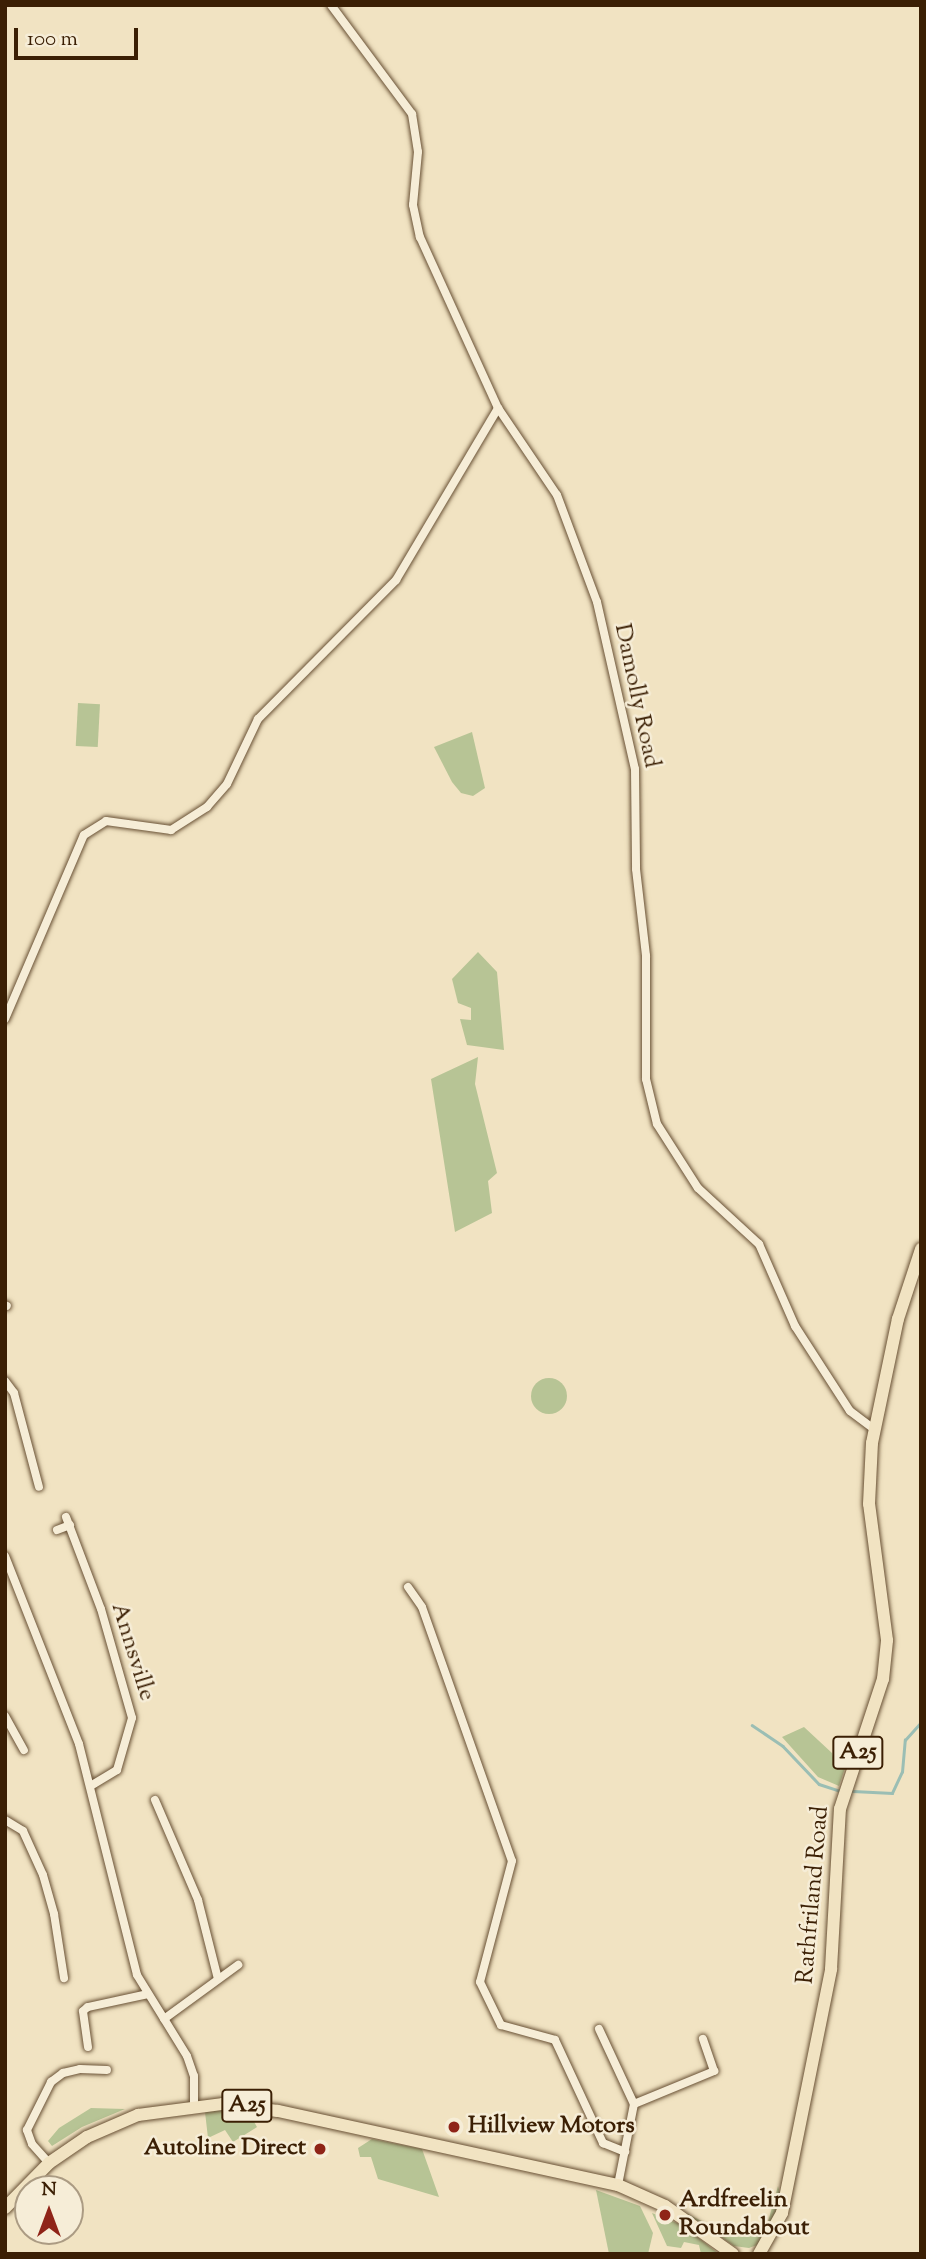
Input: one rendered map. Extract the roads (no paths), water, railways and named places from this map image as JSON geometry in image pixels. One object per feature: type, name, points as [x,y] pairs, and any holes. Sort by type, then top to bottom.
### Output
[{"type":"main road","name":"Rathfriland Road","points":[[759,2254],[782,2213],[831,1969],[840,1809],[883,1679],[887,1640],[869,1504],[875,1430],[898,1319],[921,1249]]},
{"type":"main road","name":"A25","points":[[5,2208],[49,2163],[113,2125],[194,2105],[268,2109],[618,2185],[665,2206],[733,2254]]},
{"type":"main road","name":"A25","points":[[747,2254],[759,2254]]},
{"type":"street","name":"Damolly Road","points":[[331,5],[412,114],[418,152],[413,205],[420,237],[498,408],[557,495],[597,602],[607,658],[631,739],[636,869],[645,929],[647,1089],[652,1112],[698,1188],[759,1244],[795,1326],[850,1411],[875,1430]]},
{"type":"street","points":[[5,1019],[84,835],[106,821],[171,830],[207,807],[227,784],[258,719],[396,580],[498,408]]},
{"type":"street","points":[[5,1381],[14,1393],[39,1487]]},
{"type":"street","name":"Annsville","points":[[57,1530],[68,1521],[101,1609],[132,1718],[117,1770],[90,1786]]},
{"type":"street","points":[[5,1556],[68,1712],[90,1786],[132,1960],[148,1994],[187,2056],[194,2076],[194,2105]]},
{"type":"street","points":[[408,1587],[422,1607],[512,1861],[480,1982],[501,2025],[555,2040],[603,2143],[625,2152]]},
{"type":"street","points":[[7,1722],[24,1750]]},
{"type":"street","points":[[155,1800],[198,1900],[218,1979]]},
{"type":"street","points":[[5,1820],[23,1831],[43,1875],[54,1914],[64,1978]]},
{"type":"street","points":[[164,2019],[239,1965]]},
{"type":"street","points":[[88,2047],[83,2011],[88,2007],[148,1994]]},
{"type":"street","points":[[599,2029],[634,2104],[618,2185]]},
{"type":"street","points":[[634,2104],[713,2071],[703,2039]]},
{"type":"street","points":[[49,2163],[32,2144],[27,2130],[51,2082],[63,2073],[80,2069],[107,2070]]},
{"type":"waterway","points":[[853,1791],[892,1793],[902,1772],[905,1740],[921,1722]]},
{"type":"waterway","points":[[752,1725],[783,1746],[819,1784],[838,1790]]},
{"type":"place","name":"Hillview Motors","points":[[454,2127]]},
{"type":"place","name":"Autoline Direct","points":[[320,2149]]},
{"type":"place","name":"Ardfreelin Roundabout","points":[[665,2215]]}]
